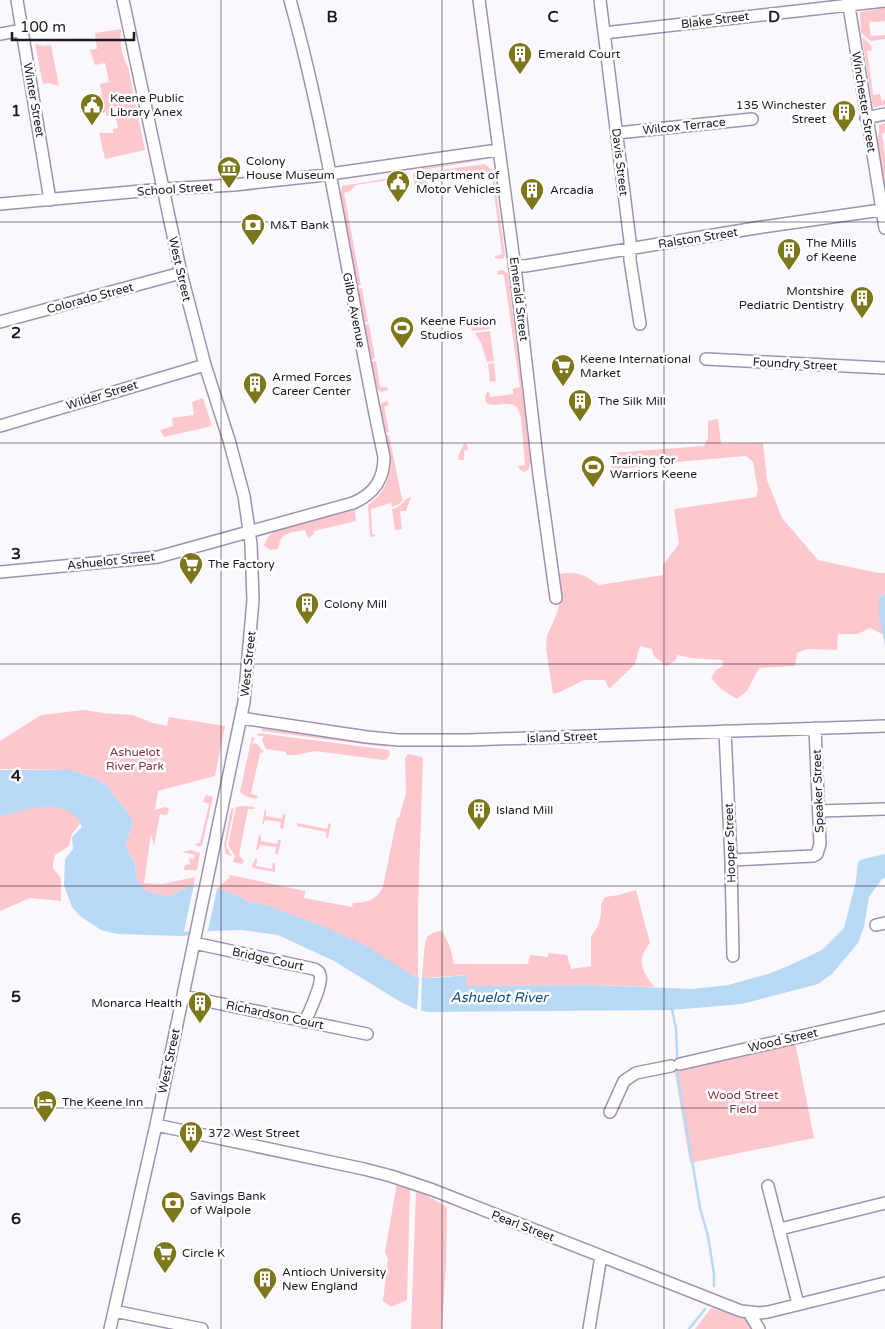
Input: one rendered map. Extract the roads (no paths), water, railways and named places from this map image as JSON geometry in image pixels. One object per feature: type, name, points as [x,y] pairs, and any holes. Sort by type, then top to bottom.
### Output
[{"type":"street","name":"Winter Street","points":[[17,0],[50,200]]},
{"type":"street","name":"West Street","points":[[110,1329],[156,1125],[241,718],[248,672],[253,574],[250,532],[239,474],[205,365],[181,273],[123,0]]},
{"type":"street","name":"Gilbo Avenue","points":[[250,532],[353,503],[369,495],[375,489],[382,474],[384,458],[349,285],[330,175],[303,46],[290,0]]},
{"type":"street","name":"Emerald Street","points":[[479,0],[515,265],[556,598]]},
{"type":"street","name":"Davis Street","points":[[600,0],[617,133],[630,260],[640,324]]},
{"type":"street","name":"Blake Street","points":[[604,33],[849,2],[885,1]]},
{"type":"street","name":"Winchester Street","points":[[849,2],[885,228]]},
{"type":"street","points":[[0,34],[22,30]]},
{"type":"street","points":[[866,118],[885,114]]},
{"type":"street","name":"Wilcox Terrace","points":[[617,133],[752,119]]},
{"type":"street","name":"School Street","points":[[0,204],[163,189],[234,185],[330,175],[498,150]]},
{"type":"street","name":"Ralston Street","points":[[515,265],[526,266],[881,210]]},
{"type":"street","name":"Colorado Street","points":[[0,322],[181,273]]},
{"type":"street","name":"Foundry Street","points":[[706,359],[885,368]]},
{"type":"street","name":"Wilder Street","points":[[0,426],[205,365]]},
{"type":"street","name":"Ashuelot Street","points":[[0,572],[152,558],[250,532]]},
{"type":"street","name":"Island Street","points":[[241,718],[366,737],[400,740],[468,740],[885,726]]},
{"type":"street","name":"Speaker Street","points":[[731,860],[813,856],[817,854],[820,844],[816,728]]},
{"type":"street","name":"Hooper Street","points":[[725,731],[733,956]]},
{"type":"street","points":[[819,810],[885,809]]},
{"type":"street","name":"Bridge Court","points":[[194,938],[314,969],[319,972],[319,985],[305,1022]]},
{"type":"street","name":"Richardson Court","points":[[183,996],[367,1034]]},
{"type":"street","name":"Wood Street","points":[[610,1112],[624,1081],[636,1073],[885,1017]]},
{"type":"street","name":"Pearl Street","points":[[156,1125],[392,1176],[433,1190],[718,1303],[749,1312],[768,1312],[885,1284]]},
{"type":"street","points":[[768,1186],[798,1304]]},
{"type":"street","points":[[780,1229],[885,1203]]},
{"type":"street","points":[[589,1329],[601,1256]]},
{"type":"street","points":[[114,1311],[202,1329]]},
{"type":"street","points":[[749,1312],[759,1329]]},
{"type":"water","points":[[885,593],[885,646],[879,614],[879,599]]},
{"type":"water","name":"Ashuelot River","points":[[0,770],[70,770],[92,777],[106,785],[129,814],[133,823],[125,845],[135,864],[137,880],[146,891],[168,897],[194,884],[218,889],[249,902],[266,905],[319,925],[366,946],[415,977],[435,978],[467,975],[466,986],[590,985],[692,989],[728,985],[768,974],[822,950],[844,928],[856,881],[858,862],[885,854],[885,878],[882,879],[869,897],[864,927],[858,943],[832,974],[818,984],[742,1004],[672,1010],[428,1012],[415,1009],[399,1001],[334,961],[278,935],[242,930],[210,931],[184,936],[117,934],[101,930],[80,916],[72,907],[64,885],[65,859],[73,849],[72,837],[82,827],[76,817],[57,807],[34,808],[0,816]]},
{"type":"waterway","points":[[672,1009],[676,1029],[678,1077],[700,1208],[708,1236],[714,1286]]},
{"type":"waterway","points":[[689,1329],[705,1309]]},
{"type":"place","name":"Emerald Court","points":[[520,75]]},
{"type":"place","name":"Keene Public Library Anex","points":[[92,126]]},
{"type":"place","name":"135 Winchester Street","points":[[844,133]]},
{"type":"place","name":"Colony House Museum","points":[[229,189]]},
{"type":"place","name":"Department of Motor Vehicles","points":[[398,203]]},
{"type":"place","name":"Arcadia","points":[[532,211]]},
{"type":"place","name":"M&T Bank","points":[[253,246]]},
{"type":"place","name":"The Mills of Keene","points":[[789,271]]},
{"type":"place","name":"Montshire Pediatric Dentistry","points":[[862,319]]},
{"type":"place","name":"Keene Fusion Studios","points":[[402,349]]},
{"type":"place","name":"Keene International Market","points":[[563,387]]},
{"type":"place","name":"Armed Forces Career Center","points":[[255,405]]},
{"type":"place","name":"The Silk Mill","points":[[580,422]]},
{"type":"place","name":"Training for Warriors Keene","points":[[593,488]]},
{"type":"place","name":"The Factory","points":[[191,585]]},
{"type":"place","name":"Colony Mill","points":[[307,625]]},
{"type":"place","name":"Island Mill","points":[[479,831]]},
{"type":"place","name":"Monarca Health","points":[[200,1024]]},
{"type":"place","name":"The Keene Inn","points":[[45,1123]]},
{"type":"place","name":"372 West Street","points":[[191,1154]]},
{"type":"place","name":"Savings Bank of Walpole","points":[[173,1224]]},
{"type":"place","name":"Circle K","points":[[165,1274]]},
{"type":"place","name":"Antioch University New England","points":[[265,1300]]},
{"type":"park label","name":"Ashuelot River Park","points":[[135,759]]},
{"type":"park label","name":"Wood Street Field","points":[[743,1102]]}]
